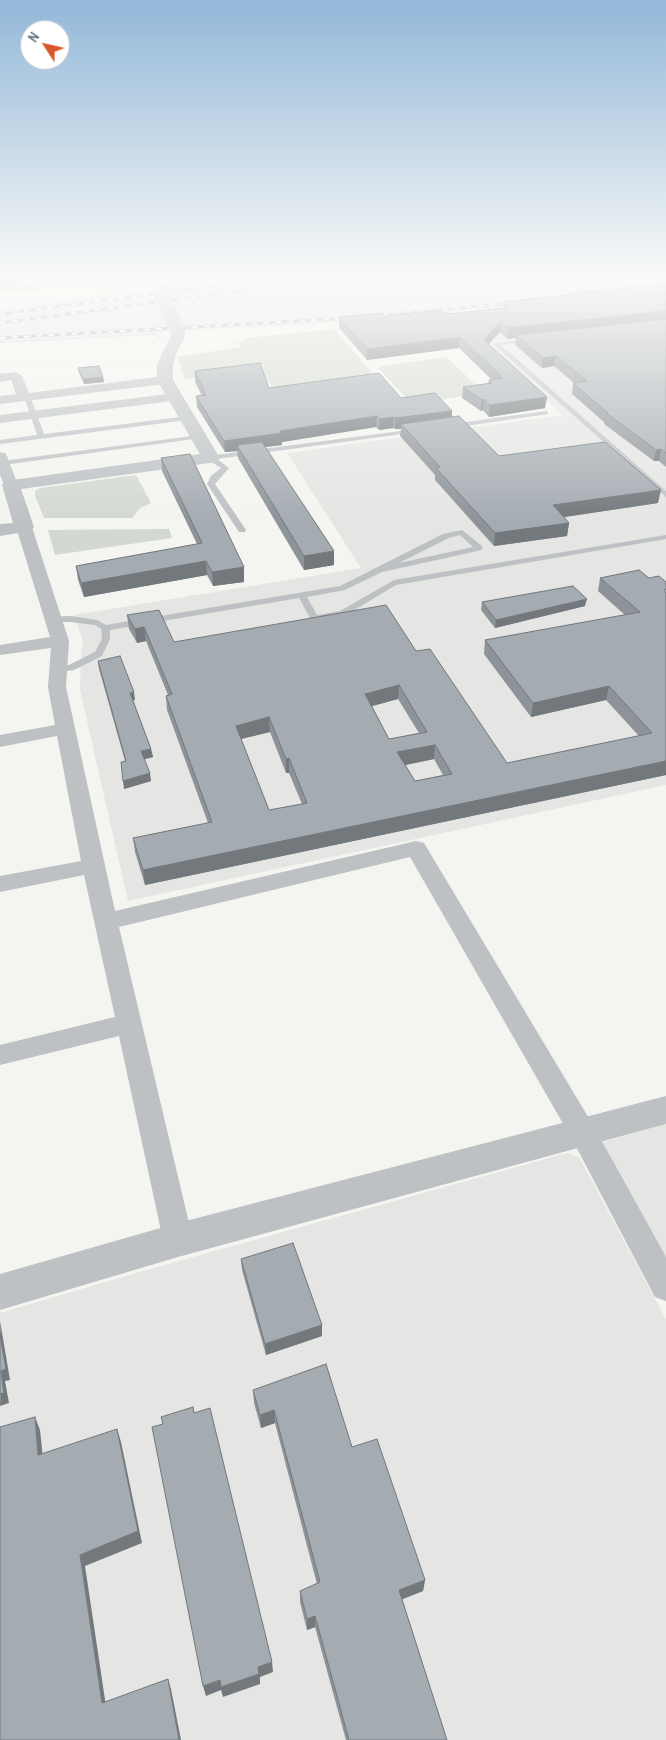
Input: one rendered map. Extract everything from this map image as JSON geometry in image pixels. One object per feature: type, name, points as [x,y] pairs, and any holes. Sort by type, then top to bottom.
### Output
[{"type":"street","points":[[11,485],[211,458],[165,380],[168,359]]},
{"type":"street","points":[[0,378],[16,376],[25,397]]},
{"type":"street","points":[[0,400],[165,380]]},
{"type":"street","points":[[0,419],[175,397]]},
{"type":"street","points":[[1,457],[60,641],[57,687],[65,730],[93,866],[178,1240]]},
{"type":"street","points":[[0,530],[24,527]]},
{"type":"street","points":[[0,650],[60,641]]},
{"type":"street","points":[[0,741],[65,730]]},
{"type":"street","points":[[106,922],[416,848],[583,1133],[666,1287]]},
{"type":"street","points":[[0,884],[93,866]]},
{"type":"street","points":[[0,1055],[129,1023]]},
{"type":"street","points":[[0,1292],[178,1240],[666,1110]]},
{"type":"lane","points":[[513,359],[666,495]]},
{"type":"lane","points":[[25,397],[41,437]]},
{"type":"lane","points":[[439,428],[546,413]]},
{"type":"lane","points":[[0,442],[188,418]]},
{"type":"lane","points":[[211,458],[420,430]]},
{"type":"lane","points":[[1,457],[199,436]]},
{"type":"lane","points":[[211,458],[225,468],[214,478],[211,484],[242,530]]},
{"type":"lane","points":[[53,619],[86,620],[105,628],[342,588],[446,536],[462,532],[479,548],[379,570]]},
{"type":"lane","points":[[302,595],[314,618],[343,613],[394,583],[666,537]]},
{"type":"lane","points":[[58,669],[71,668],[99,654],[106,639],[105,628]]},
{"type":"shaded area","points":[[178,359],[360,359],[380,382],[277,394],[260,369],[185,379]]},
{"type":"shaded area","points":[[431,359],[449,359],[484,393],[412,404],[378,368]]},
{"type":"shaded area","points":[[501,359],[666,359],[666,785],[128,901],[80,690],[83,641],[74,615],[361,568],[287,453],[563,415]]},
{"type":"shaded area","points":[[136,475],[151,503],[140,508],[132,518],[44,518],[35,496],[35,491],[40,488]]},
{"type":"shaded area","points":[[169,529],[172,538],[55,555],[48,530]]},
{"type":"shaded area","points":[[666,1124],[666,1270],[597,1147],[603,1142]]},
{"type":"shaded area","points":[[567,1153],[579,1157],[666,1319],[666,1740],[0,1740],[0,1313],[143,1271]]},
{"type":"building","points":[[483,359],[505,359],[547,397],[490,405],[484,399],[482,400],[463,387],[492,383],[489,380],[503,378]]},
{"type":"building","points":[[560,359],[666,359],[666,453],[661,449],[656,450],[606,413],[608,413],[573,383],[587,381]]},
{"type":"building","points":[[260,363],[269,388],[379,373],[401,398],[435,393],[452,411],[395,418],[379,419],[377,416],[224,441],[196,396],[206,395],[195,371]]},
{"type":"building","points":[[99,366],[103,377],[83,379],[78,368]]},
{"type":"building","points":[[459,416],[499,456],[605,442],[661,490],[553,505],[569,523],[495,533],[436,468],[440,467],[401,424]]},
{"type":"building","points":[[262,442],[334,551],[304,556],[237,445]]},
{"type":"building","points":[[190,454],[244,567],[212,572],[206,561],[81,583],[76,566],[202,543],[161,458]]},
{"type":"building","points":[[639,570],[649,578],[659,576],[666,582],[666,590],[664,590],[666,593],[666,761],[143,870],[133,838],[212,822],[166,696],[172,694],[144,627],[135,629],[127,615],[159,610],[174,642],[386,605],[416,651],[430,649],[507,763],[652,733],[609,686],[533,703],[485,640],[640,612],[600,578]],"holes":[[[399,685],[427,732],[389,739],[365,694]],[[269,717],[286,759],[289,758],[307,803],[269,810],[236,726]],[[435,745],[452,774],[415,781],[397,752]]]},
{"type":"building","points":[[573,586],[587,599],[496,620],[482,602]]},
{"type":"building","points":[[120,656],[134,692],[130,693],[151,749],[141,751],[150,773],[123,781],[121,762],[126,761],[98,661]]},
{"type":"building","points":[[293,1243],[322,1325],[265,1344],[241,1259]]},
{"type":"building","points":[[0,1334],[6,1369],[1,1371],[4,1393],[0,1394]]},
{"type":"building","points":[[326,1364],[352,1447],[377,1439],[425,1580],[399,1590],[447,1740],[349,1740],[315,1616],[307,1619],[300,1591],[320,1582],[274,1410],[260,1415],[253,1390]]},
{"type":"building","points":[[193,1407],[194,1413],[210,1408],[272,1662],[258,1667],[259,1674],[221,1687],[220,1680],[203,1686],[152,1427],[163,1424],[161,1417]]},
{"type":"building","points":[[35,1417],[38,1455],[117,1429],[138,1531],[80,1555],[102,1703],[168,1679],[179,1740],[0,1740],[0,1427]]}]
